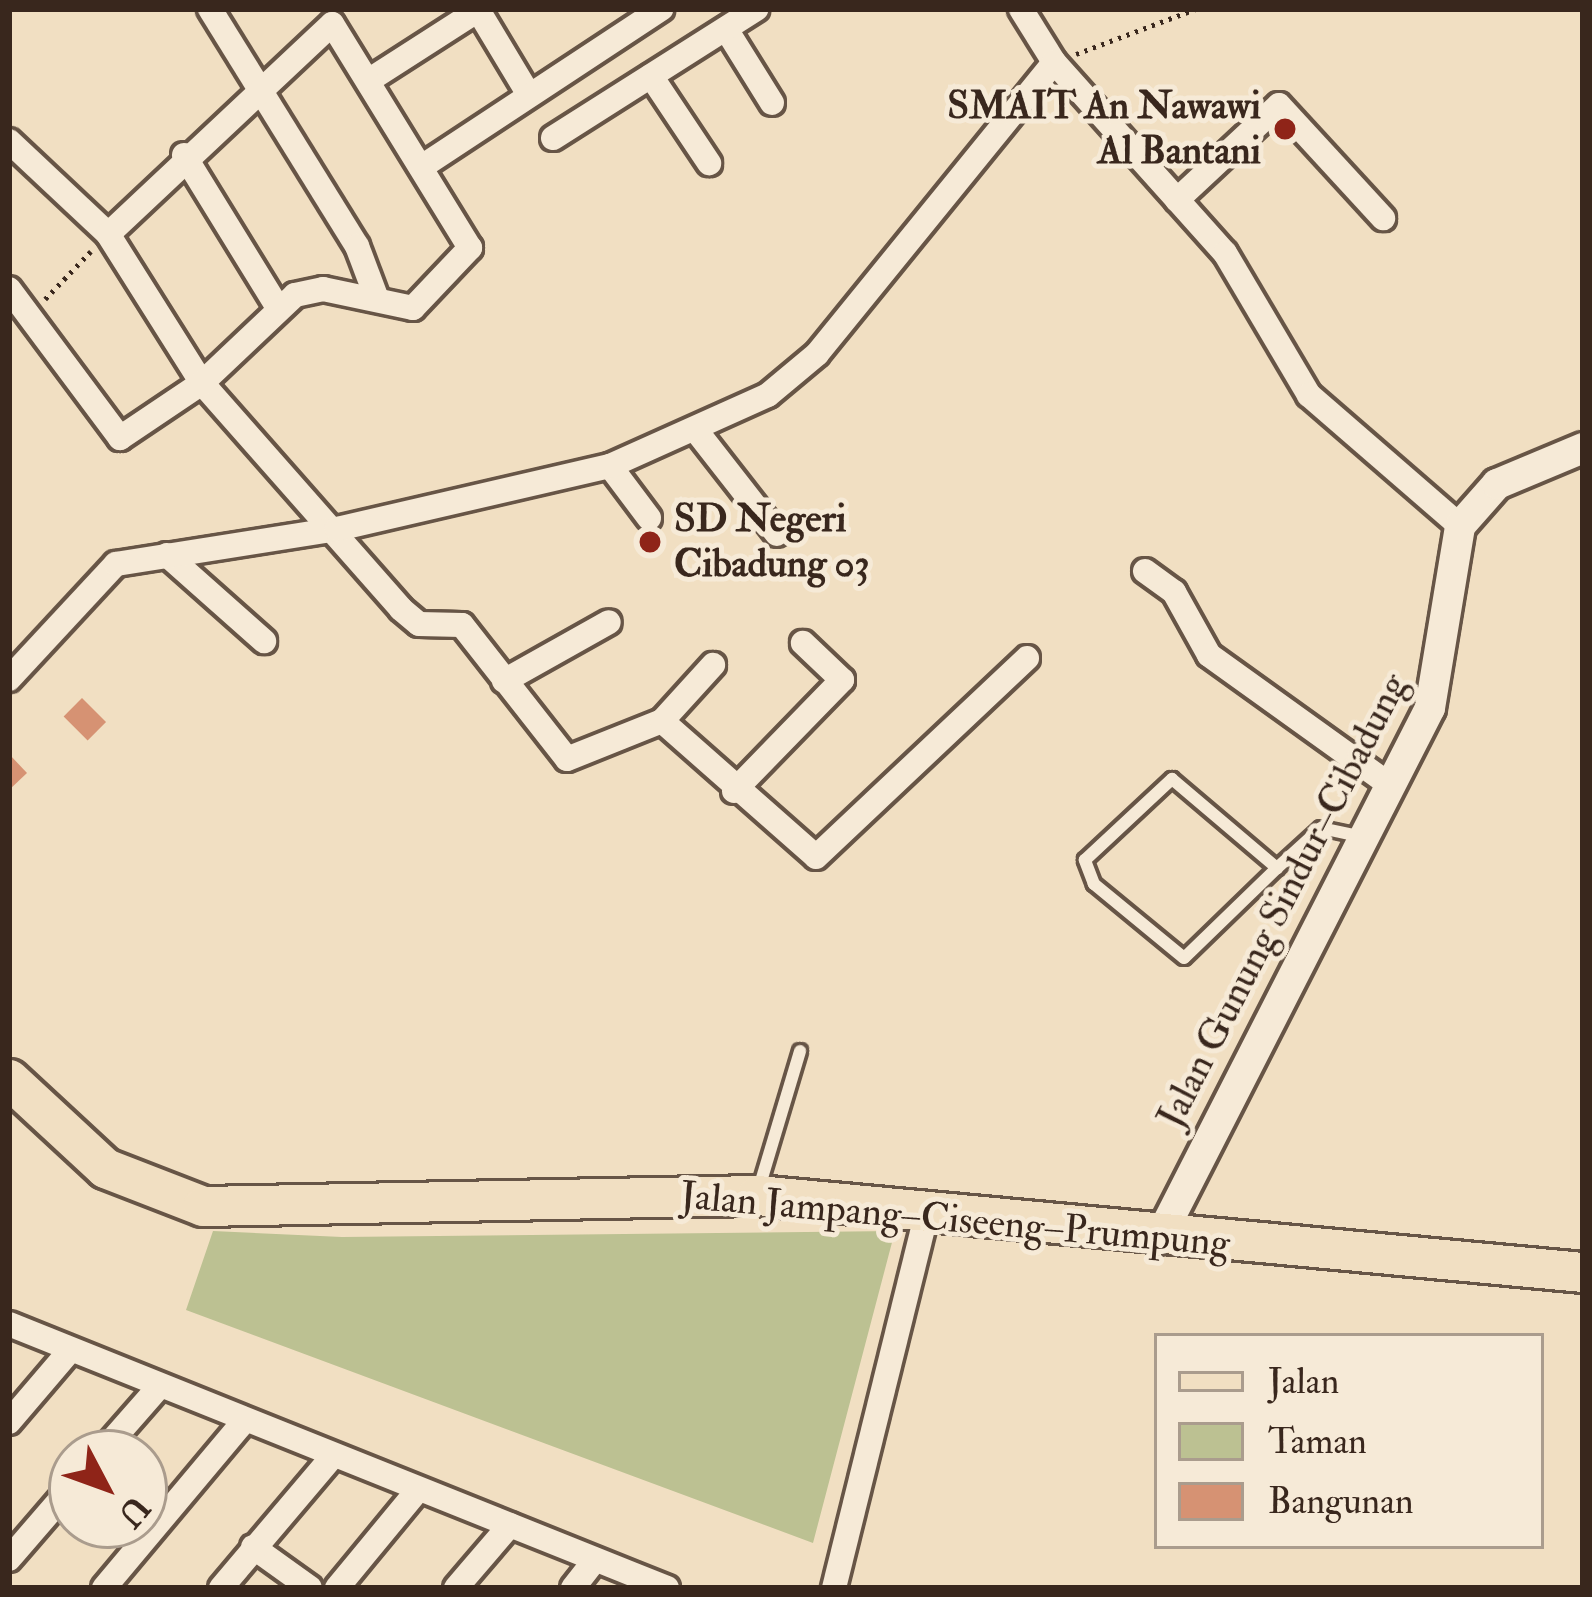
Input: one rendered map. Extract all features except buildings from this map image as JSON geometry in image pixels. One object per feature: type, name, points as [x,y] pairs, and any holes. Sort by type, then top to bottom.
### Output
[{"type":"main road","name":"Jalan Jampang–Ciseeng–Prumpung","points":[[9,1079],[105,1168],[203,1206],[757,1195],[1159,1239],[1583,1273]]},
{"type":"street","points":[[210,9],[357,246],[377,299]]},
{"type":"street","points":[[426,164],[661,9]]},
{"type":"street","points":[[553,138],[756,9]]},
{"type":"street","points":[[1021,9],[1054,62],[1225,253],[1309,395],[1460,526],[1497,484],[1583,448]]},
{"type":"street","points":[[371,79],[470,12],[529,95]]},
{"type":"street","points":[[9,289],[32,313],[110,436],[202,383],[277,306],[308,290],[422,304],[470,248],[426,164],[328,16],[108,234]]},
{"type":"street","points":[[726,28],[772,103]]},
{"type":"street","points":[[9,679],[106,568],[337,529],[610,466],[698,433],[818,354],[1054,62]]},
{"type":"street","points":[[652,76],[709,163]]},
{"type":"street","points":[[1177,200],[1279,105],[1383,218]]},
{"type":"street","points":[[9,141],[108,234],[202,383],[337,529],[401,609],[419,624],[462,625],[567,759],[662,721],[713,665]]},
{"type":"street","points":[[184,155],[277,306]]},
{"type":"street","points":[[698,433],[777,534]]},
{"type":"street","points":[[610,466],[649,518]]},
{"type":"street","name":"Jalan Gunung Sindur–Cibadung","points":[[1159,1239],[1445,657],[1460,526]]},
{"type":"street","points":[[167,555],[264,640]]},
{"type":"street","points":[[1145,571],[1174,592],[1219,664],[1387,783]]},
{"type":"street","points":[[504,680],[609,622]]},
{"type":"street","points":[[734,790],[842,680],[803,643]]},
{"type":"street","points":[[662,721],[734,790],[816,856],[1027,658]]},
{"type":"street","points":[[837,1580],[927,1211]]},
{"type":"street","points":[[9,1324],[68,1353],[667,1588]]},
{"type":"street","points":[[9,1422],[68,1353]]},
{"type":"street","points":[[122,1429],[158,1388]]},
{"type":"street","points":[[104,1588],[244,1421]]},
{"type":"street","points":[[221,1588],[332,1456]]},
{"type":"street","points":[[337,1588],[417,1491]]},
{"type":"street","points":[[9,1558],[48,1513]]},
{"type":"street","points":[[456,1588],[510,1525]]},
{"type":"street","points":[[253,1547],[310,1588]]},
{"type":"street","points":[[573,1588],[596,1560]]},
{"type":"lane","points":[[1277,868],[1172,779],[1085,860],[1094,884],[1184,958],[1321,828],[1359,836]]},
{"type":"lane","points":[[757,1195],[800,1051]]},
{"type":"path","points":[[1054,62],[1196,9]]},
{"type":"path","points":[[32,313],[108,234]]},
{"type":"green space","points":[[213,1231],[342,1237],[895,1231],[813,1543],[186,1310]]},
{"type":"place","name":"SMAIT An Nawawi Al Bantani","points":[[1285,129]]},
{"type":"place","name":"SD Negeri Cibadung 03","points":[[650,542]]}]
